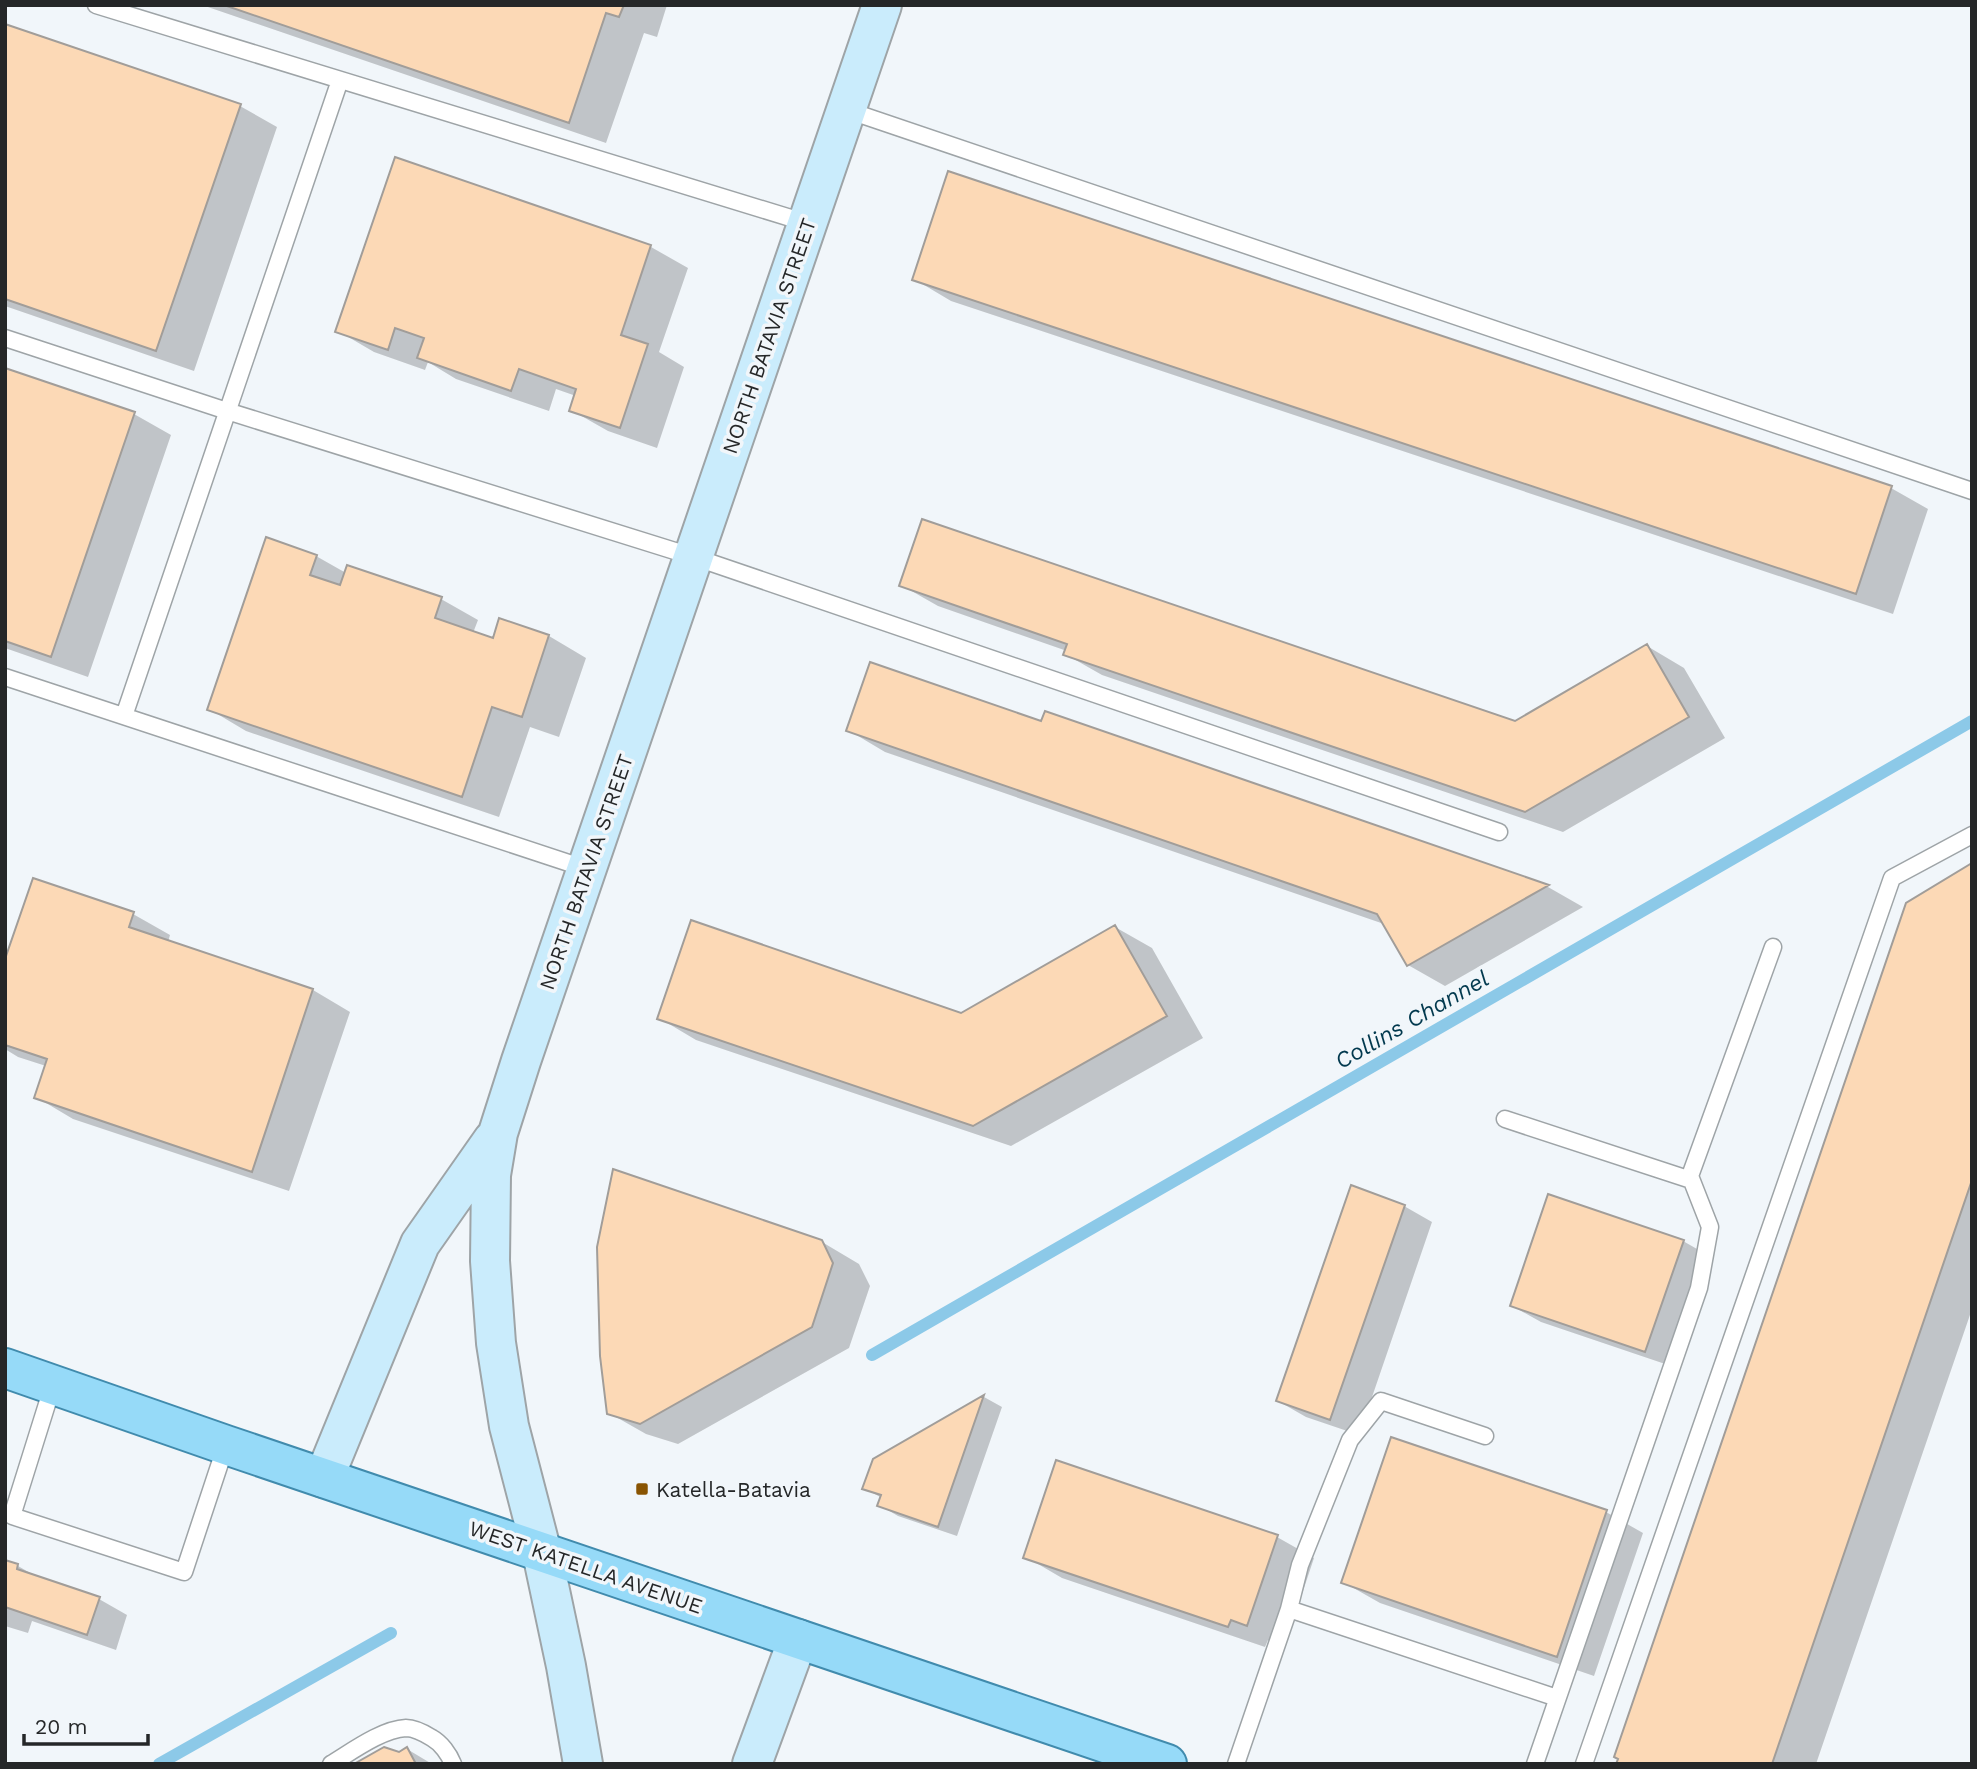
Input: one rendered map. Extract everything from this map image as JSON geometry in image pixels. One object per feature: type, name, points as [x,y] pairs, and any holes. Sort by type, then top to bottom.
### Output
[{"type":"main road","name":"WEST KATELLA AVENUE","points":[[5,1368],[1167,1764]]},
{"type":"street","name":"NORTH BATAVIA STREET","points":[[583,1764],[542,1553],[509,1426],[496,1343],[490,1261],[491,1175],[498,1133],[882,5]]},
{"type":"street","points":[[324,1478],[420,1244],[498,1133]]},
{"type":"street","points":[[752,1764],[798,1639]]},
{"type":"lane","points":[[96,5],[807,223]]},
{"type":"lane","points":[[124,716],[340,79]]},
{"type":"lane","points":[[847,110],[1972,491]]},
{"type":"lane","points":[[5,338],[227,411],[694,557],[1499,832]]},
{"type":"lane","points":[[5,677],[587,869]]},
{"type":"lane","points":[[1584,1764],[1892,878],[1972,835]]},
{"type":"lane","points":[[1535,1764],[1699,1288],[1710,1227],[1690,1176],[1773,947]]},
{"type":"lane","points":[[1505,1119],[1691,1180]]},
{"type":"lane","points":[[53,1385],[12,1516],[184,1572],[226,1445]]},
{"type":"lane","points":[[1236,1764],[1289,1609],[1300,1565],[1350,1440],[1381,1401],[1485,1436]]},
{"type":"lane","points":[[1289,1609],[1557,1698]]},
{"type":"lane","points":[[331,1764],[385,1732],[407,1728],[423,1732],[437,1741],[453,1764]]},
{"type":"building","points":[[224,5],[624,5],[619,17],[606,13],[569,123]]},
{"type":"building","points":[[5,24],[241,104],[156,351],[5,299]]},
{"type":"building","points":[[395,157],[651,245],[621,335],[648,344],[620,428],[569,411],[576,389],[519,369],[511,391],[417,358],[424,338],[395,328],[388,350],[335,332]]},
{"type":"building","points":[[948,171],[1892,486],[1856,594],[912,280]]},
{"type":"building","points":[[5,368],[135,412],[51,657],[5,641]]},
{"type":"building","points":[[922,519],[1515,721],[1647,644],[1689,717],[1525,812],[1063,655],[1067,644],[899,586]]},
{"type":"building","points":[[266,537],[317,555],[310,575],[340,585],[347,565],[442,597],[435,618],[493,638],[499,618],[549,635],[522,717],[492,707],[462,797],[207,710]]},
{"type":"building","points":[[870,662],[1041,721],[1045,711],[1549,885],[1407,966],[1377,914],[846,731]]},
{"type":"building","points":[[1972,863],[1972,1180],[1772,1764],[1616,1764],[1618,1759],[1614,1757],[1906,903]]},
{"type":"building","points":[[33,878],[134,912],[129,927],[313,989],[252,1172],[34,1098],[47,1059],[5,1045],[5,959]]},
{"type":"building","points":[[691,920],[961,1013],[1115,925],[1167,1016],[973,1126],[657,1019]]},
{"type":"building","points":[[613,1169],[822,1240],[833,1263],[812,1327],[640,1424],[607,1414],[600,1356],[597,1247]]},
{"type":"building","points":[[1351,1185],[1405,1205],[1330,1420],[1276,1401]]},
{"type":"building","points":[[1548,1194],[1684,1240],[1645,1352],[1510,1306]]},
{"type":"building","points":[[984,1395],[938,1527],[877,1506],[881,1495],[862,1489],[873,1459]]},
{"type":"building","points":[[1391,1437],[1607,1510],[1557,1657],[1341,1583]]},
{"type":"building","points":[[1056,1460],[1278,1535],[1247,1626],[1231,1620],[1228,1627],[1023,1558]]},
{"type":"building","points":[[5,1560],[18,1564],[17,1569],[100,1597],[87,1635],[5,1607]]},
{"type":"building","points":[[384,1747],[399,1752],[407,1747],[416,1764],[354,1764]]},
{"type":"waterway","name":"Collins Channel","points":[[872,1355],[1972,721]]},
{"type":"waterway","name":"Collins Channel","points":[[159,1764],[391,1633]]},
{"type":"place","name":"Katella-Batavia","points":[[642,1489]]}]
